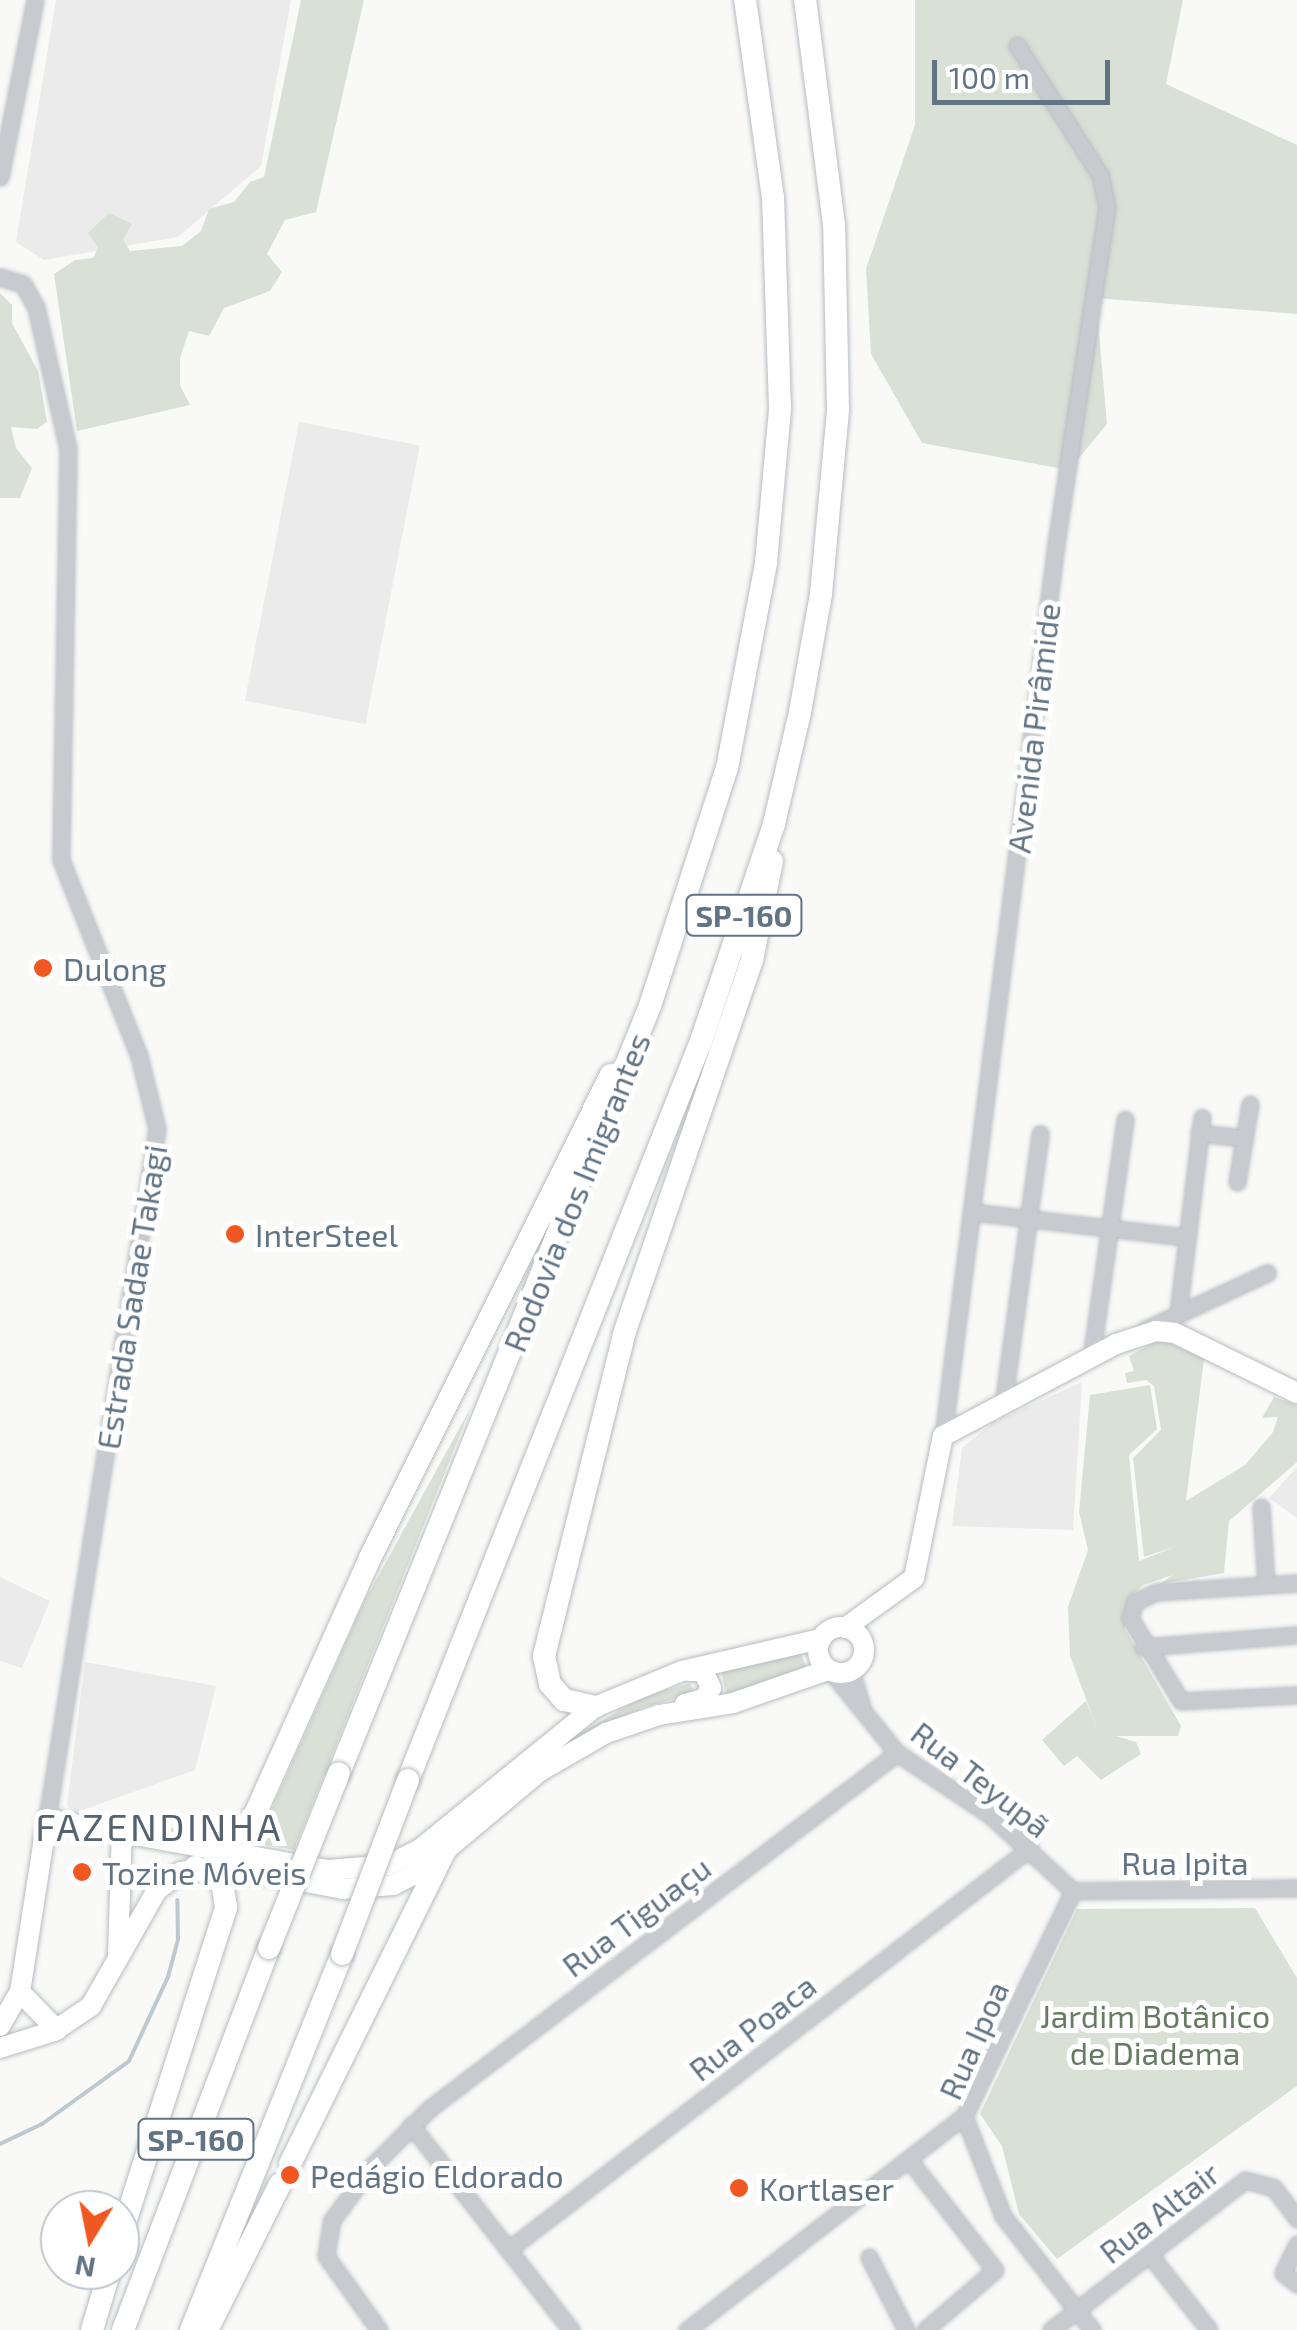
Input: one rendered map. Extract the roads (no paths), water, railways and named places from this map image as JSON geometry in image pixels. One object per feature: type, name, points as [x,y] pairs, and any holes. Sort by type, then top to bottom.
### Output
[{"type":"highway","name":"Rodovia dos Imigrantes","points":[[124,2330],[339,1773],[630,1056],[727,768],[773,512],[778,294],[773,198],[745,0]]},
{"type":"highway","name":"Rodovia dos Imigrantes","points":[[191,2330],[701,1040],[774,824],[821,594],[838,409],[834,225],[805,0]]},
{"type":"highway","points":[[595,1707],[574,1706],[556,1692],[544,1656],[624,1334],[760,930],[774,824]]},
{"type":"highway","points":[[135,2190],[226,1907],[222,1881],[202,1856],[239,1833],[253,1818],[292,1720],[604,1080],[630,1056]]},
{"type":"highway","points":[[206,2330],[366,2023],[447,1847]]},
{"type":"highway","points":[[92,2330],[104,2290]]},
{"type":"main road","points":[[0,2048],[57,2030],[91,2006],[117,1968],[153,1898],[170,1877],[202,1856],[329,1870],[388,1865],[419,1850],[595,1707],[682,1671],[853,1633],[914,1578],[943,1436],[1138,1334],[1164,1331],[1191,1340],[1297,1392]]},
{"type":"main road","points":[[636,1720],[733,1704],[837,1671],[864,1654],[853,1633]]},
{"type":"main road","points":[[820,1639],[818,1658],[837,1671]]},
{"type":"main road","points":[[46,1818],[122,1832],[202,1856],[360,1890],[401,1882],[540,1772],[636,1720],[708,1694],[704,1671],[682,1671]]},
{"type":"main road","name":"Estrada Sadae Takagi","points":[[20,1992],[46,1818]]},
{"type":"main road","points":[[117,1968],[122,1832]]},
{"type":"main road","points":[[0,2026],[20,1992],[57,2030]]},
{"type":"street","points":[[0,178],[35,0]]},
{"type":"street","name":"Avenida Pirâmide","points":[[943,1436],[1056,544],[1107,207],[1100,175],[1017,45]]},
{"type":"street","name":"Estrada Sadae Takagi","points":[[0,278],[23,284],[36,307],[56,382],[72,482],[61,860],[139,1056],[157,1129],[46,1818]]},
{"type":"street","points":[[1238,1182],[1250,1104]]},
{"type":"street","points":[[1091,1360],[1125,1119]]},
{"type":"street","points":[[1178,1312],[1201,1125],[1244,1138]]},
{"type":"street","points":[[1003,1405],[1040,1134]]},
{"type":"street","points":[[972,1212],[1186,1236]]},
{"type":"street","points":[[1138,1334],[1267,1272]]},
{"type":"street","points":[[1191,1340],[1186,1323],[1201,1304]]},
{"type":"street","points":[[1261,1507],[1266,1585]]},
{"type":"street","points":[[1297,1583],[1144,1596],[1130,1618],[1144,1647],[1181,1701],[1297,1694]]},
{"type":"street","points":[[1144,1647],[1297,1635]]},
{"type":"street","name":"Rua Teyupã","points":[[837,1671],[897,1753],[1030,1848],[1073,1891]]},
{"type":"street","name":"Rua Tiguaçu","points":[[379,2330],[331,2268],[326,2243],[336,2212],[410,2125],[897,1753]]},
{"type":"street","name":"Rua Poaca","points":[[508,2250],[1030,1848]]},
{"type":"street","name":"Rua Ipita","points":[[1073,1891],[1297,1888]]},
{"type":"street","name":"Rua Ipoa","points":[[1073,1891],[964,2116],[1002,2216],[1092,2330]]},
{"type":"street","points":[[687,2330],[964,2116]]},
{"type":"street","points":[[410,2125],[571,2330]]},
{"type":"street","points":[[910,2161],[995,2270],[924,2330]]},
{"type":"street","name":"Rua Altair","points":[[1051,2330],[1246,2180],[1274,2188],[1297,2219]]},
{"type":"street","points":[[1297,2244],[1283,2273],[1297,2284]]},
{"type":"street","points":[[1150,2255],[1209,2330]]},
{"type":"street","points":[[868,2257],[906,2330]]},
{"type":"waterway","points":[[0,2144],[42,2124],[129,2061],[168,1977],[178,1939],[177,1900]]},
{"type":"place","name":"Dulong","points":[[43,968]]},
{"type":"place","name":"InterSteel","points":[[235,1234]]},
{"type":"place","name":"Tozine Móveis","points":[[82,1872]]},
{"type":"place","name":"Pedágio Eldorado","points":[[290,2175]]},
{"type":"place","name":"Kortlaser","points":[[739,2188]]},
{"type":"district","name":"FAZENDINHA","points":[[159,1827]]},
{"type":"park label","name":"Jardim Botânico de Diadema","points":[[1155,2034]]}]
